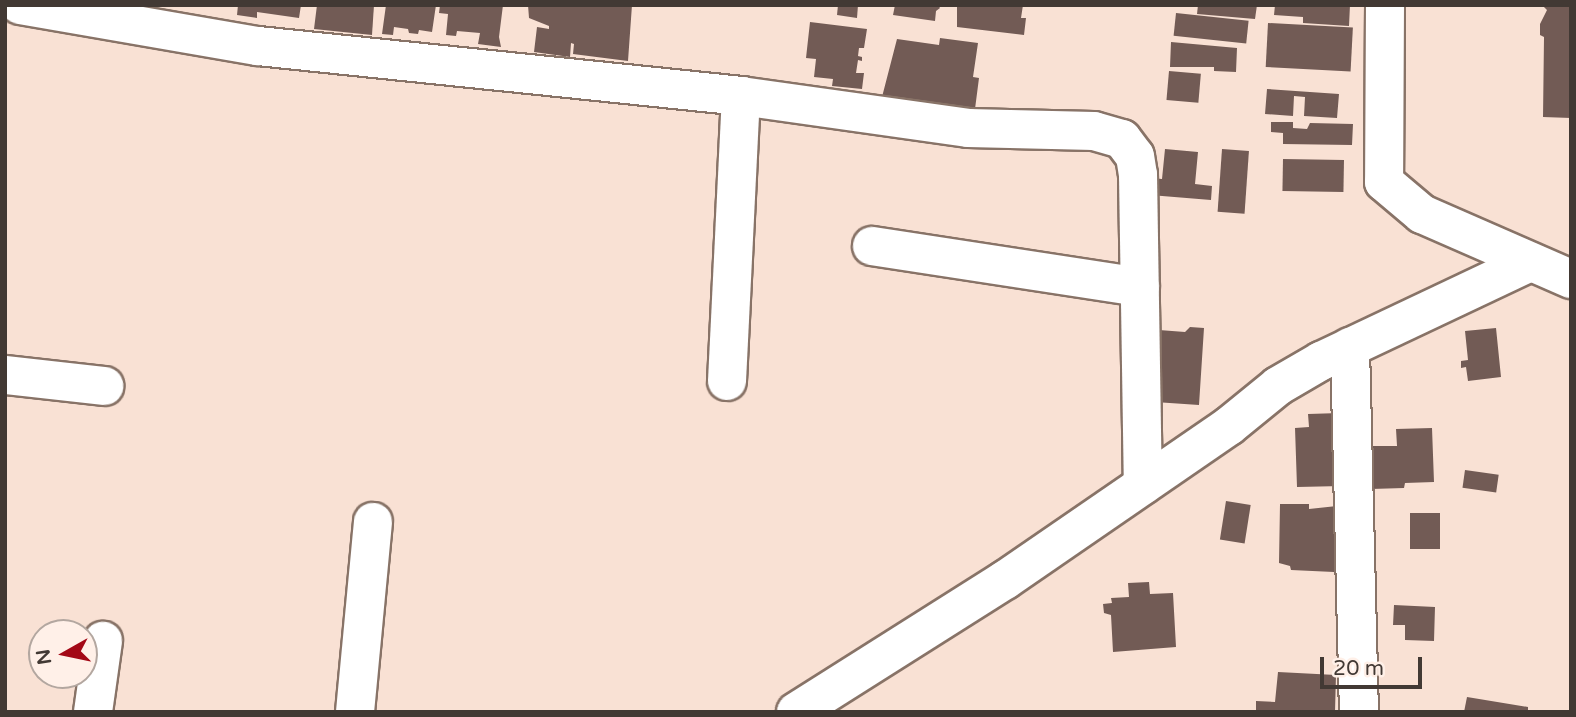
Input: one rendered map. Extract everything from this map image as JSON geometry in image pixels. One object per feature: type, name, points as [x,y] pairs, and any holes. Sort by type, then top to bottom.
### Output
[{"type":"street","points":[[20,5],[258,46],[741,96],[968,128],[1094,131],[1122,139],[1135,156],[1138,175],[1143,485]]},
{"type":"street","points":[[1385,5],[1384,182],[1422,214],[1571,279]]},
{"type":"street","points":[[727,381],[741,96]]},
{"type":"street","points":[[872,246],[1140,287]]},
{"type":"street","points":[[796,712],[1005,580],[1229,426],[1279,386],[1350,347],[1530,262]]},
{"type":"street","points":[[1350,347],[1359,712]]},
{"type":"street","points":[[5,375],[104,386]]},
{"type":"street","points":[[355,712],[373,522]]},
{"type":"street","points":[[93,712],[103,640]]},
{"type":"building","points":[[238,5],[301,5],[299,18],[257,12],[257,18],[237,15]]},
{"type":"building","points":[[317,5],[374,5],[372,35],[314,29]]},
{"type":"building","points":[[386,5],[436,5],[432,32],[419,30],[418,34],[409,33],[408,29],[394,27],[393,35],[382,34]]},
{"type":"building","points":[[440,5],[503,5],[499,37],[501,47],[478,44],[480,33],[457,31],[456,36],[446,35],[448,14],[439,13]]},
{"type":"building","points":[[528,5],[632,5],[628,61],[573,54],[574,44],[571,43],[570,57],[534,52],[537,27],[549,29],[549,26],[529,18]]},
{"type":"building","points":[[838,5],[858,5],[857,18],[837,15]]},
{"type":"building","points":[[895,5],[938,5],[940,8],[936,11],[935,21],[893,15]]},
{"type":"building","points":[[957,5],[1023,5],[1021,18],[1026,18],[1024,35],[957,27]]},
{"type":"building","points":[[1198,5],[1257,5],[1255,19],[1197,14]]},
{"type":"building","points":[[1275,5],[1350,5],[1349,26],[1303,23],[1303,17],[1274,15]]},
{"type":"building","points":[[1542,5],[1571,5],[1571,118],[1543,117],[1544,37],[1540,35],[1540,24],[1547,10]]},
{"type":"building","points":[[1176,13],[1249,21],[1246,44],[1174,36]]},
{"type":"building","points":[[810,22],[867,29],[864,48],[859,48],[858,56],[862,57],[862,61],[858,60],[856,73],[864,73],[862,89],[832,86],[833,79],[814,77],[816,59],[806,58]]},
{"type":"building","points":[[1268,23],[1353,27],[1351,71],[1266,67]]},
{"type":"building","points":[[940,38],[978,43],[973,77],[979,78],[975,109],[940,104],[931,107],[916,101],[882,97],[897,39],[939,45]]},
{"type":"building","points":[[1171,42],[1237,48],[1236,72],[1214,71],[1214,67],[1170,67]]},
{"type":"building","points":[[1169,71],[1201,74],[1198,103],[1166,100]]},
{"type":"building","points":[[1267,89],[1339,94],[1337,118],[1304,116],[1305,97],[1294,96],[1293,116],[1265,114]]},
{"type":"building","points":[[1271,122],[1293,122],[1293,128],[1307,129],[1310,123],[1353,124],[1352,145],[1283,144],[1283,133],[1271,132]]},
{"type":"building","points":[[1165,149],[1198,152],[1195,184],[1212,186],[1211,200],[1150,195],[1151,178],[1162,179]]},
{"type":"building","points":[[1222,149],[1249,151],[1245,214],[1218,212]]},
{"type":"building","points":[[1283,159],[1344,160],[1343,192],[1282,191]]},
{"type":"building","points":[[1190,327],[1204,328],[1199,405],[1155,402],[1159,330],[1185,332]]},
{"type":"building","points":[[1496,328],[1501,377],[1468,381],[1466,367],[1461,368],[1461,361],[1468,360],[1465,331]]},
{"type":"building","points":[[1340,413],[1342,486],[1297,487],[1295,428],[1309,427],[1308,414]]},
{"type":"building","points":[[1432,428],[1434,482],[1405,483],[1404,488],[1371,489],[1370,446],[1397,446],[1396,429]]},
{"type":"building","points":[[1465,470],[1499,475],[1496,493],[1462,488]]},
{"type":"building","points":[[1226,501],[1251,505],[1245,543],[1220,540]]},
{"type":"building","points":[[1280,504],[1309,504],[1309,509],[1337,506],[1334,572],[1291,570],[1290,566],[1279,563]]},
{"type":"building","points":[[1410,513],[1440,513],[1440,549],[1410,549]]},
{"type":"building","points":[[1149,582],[1150,594],[1173,593],[1176,647],[1113,652],[1111,615],[1104,613],[1103,604],[1112,603],[1111,598],[1129,597],[1128,583]]},
{"type":"building","points":[[1394,605],[1435,607],[1434,641],[1405,640],[1405,625],[1393,625]]},
{"type":"building","points":[[1278,672],[1336,675],[1335,712],[1256,712],[1256,701],[1275,702]]},
{"type":"building","points":[[1467,697],[1528,707],[1528,712],[1464,712]]}]
